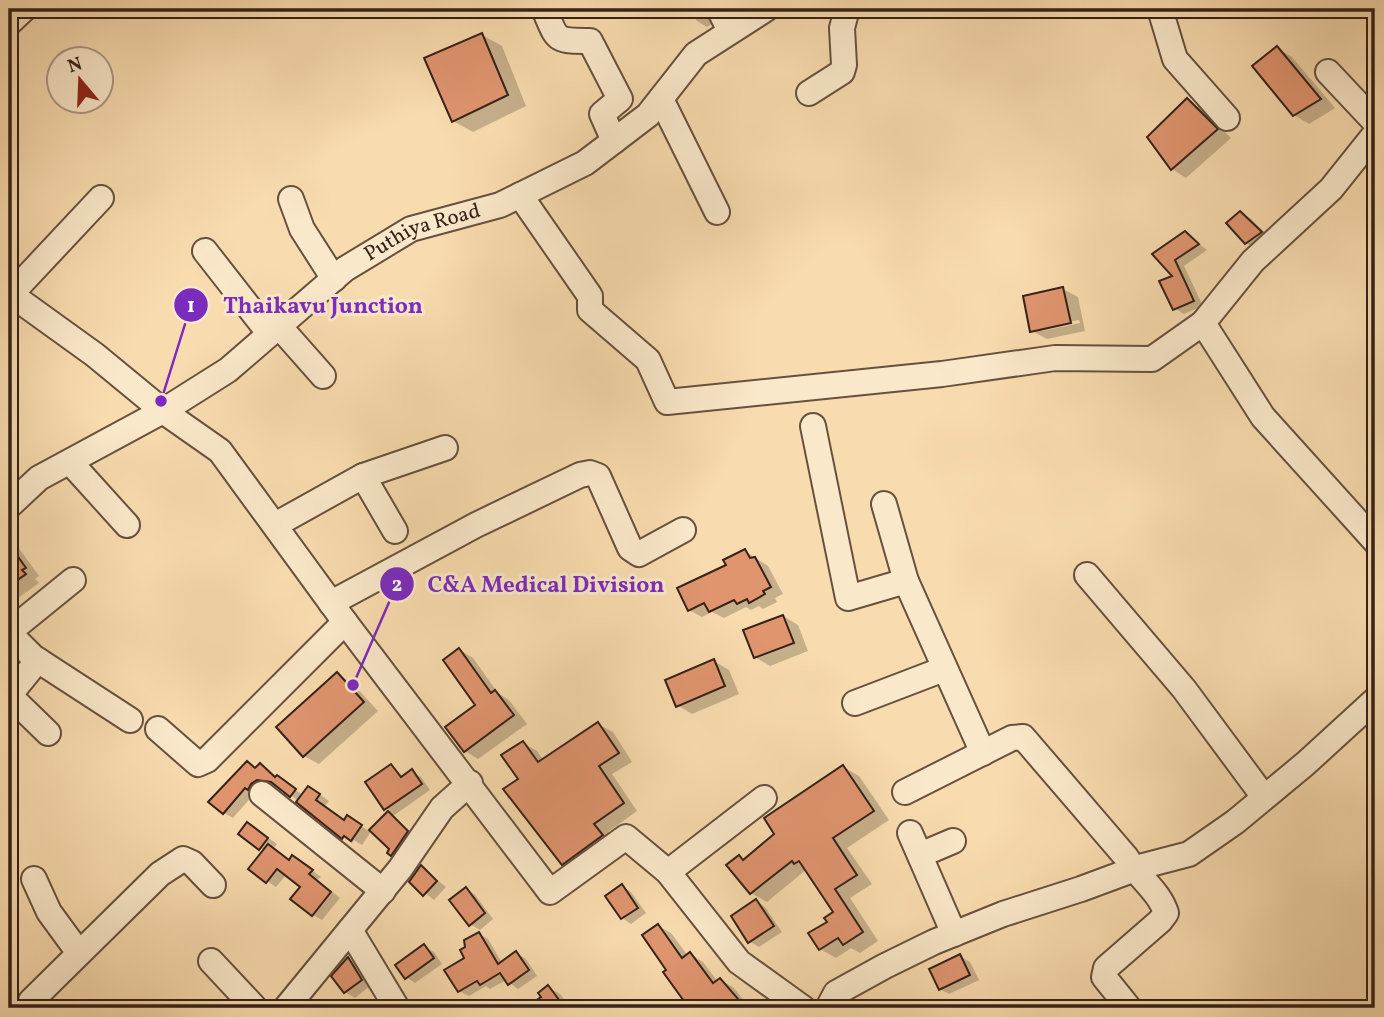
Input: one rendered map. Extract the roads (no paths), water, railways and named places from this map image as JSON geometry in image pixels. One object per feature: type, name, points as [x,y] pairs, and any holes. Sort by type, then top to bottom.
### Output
[{"type":"street","points":[[544,9],[557,38],[563,41],[590,41],[620,99],[602,114],[614,141]]},
{"type":"street","points":[[719,9],[730,31]]},
{"type":"street","name":"Puthiya Road","points":[[9,506],[39,478],[163,411],[228,370],[345,269],[411,229],[500,205],[585,163],[648,115],[696,54],[766,9]]},
{"type":"street","points":[[809,93],[842,72],[842,28],[847,9]]},
{"type":"street","points":[[1160,9],[1175,60],[1227,118]]},
{"type":"street","points":[[1328,72],[1375,122]]},
{"type":"street","points":[[661,99],[717,212]]},
{"type":"street","points":[[520,195],[590,296],[590,310],[648,360],[667,402],[942,374],[1055,358],[1152,359],[1203,323],[1253,261],[1331,189],[1375,134]]},
{"type":"street","points":[[101,198],[10,294],[220,451],[550,892],[626,837],[668,872],[739,962],[803,1008]]},
{"type":"street","points":[[291,199],[302,229],[334,279]]},
{"type":"street","points":[[205,251],[274,329],[323,376]]},
{"type":"street","points":[[1203,323],[1263,417],[1375,541]]},
{"type":"street","points":[[813,426],[848,598],[905,581]]},
{"type":"street","points":[[275,525],[363,476],[445,448]]},
{"type":"street","points":[[70,462],[127,525]]},
{"type":"street","points":[[158,729],[198,764],[206,760],[338,612],[476,525],[580,475],[590,473],[597,476],[630,548],[639,554],[683,530]]},
{"type":"street","points":[[363,476],[396,531]]},
{"type":"street","points":[[884,503],[905,581],[983,753]]},
{"type":"street","points":[[1087,575],[1184,688],[1264,797]]},
{"type":"street","points":[[73,580],[9,632],[38,660],[130,720]]},
{"type":"street","points":[[38,660],[11,696],[48,733]]},
{"type":"street","points":[[855,703],[944,669]]},
{"type":"street","points":[[828,1008],[836,993],[885,965],[954,934],[1133,870],[1189,854],[1235,822],[1305,764],[1375,700]]},
{"type":"street","points":[[905,792],[1012,738],[1023,737],[1164,905],[1166,913],[1105,968],[1104,978],[1129,1008]]},
{"type":"street","points":[[286,1008],[383,891],[442,808],[470,783]]},
{"type":"street","points":[[262,794],[383,891]]},
{"type":"street","points":[[668,872],[764,798]]},
{"type":"street","points":[[953,841],[915,844],[954,934]]},
{"type":"street","points":[[31,1006],[79,953],[160,874],[183,859],[192,863],[213,885]]},
{"type":"street","points":[[34,879],[49,912],[79,953]]},
{"type":"street","points":[[350,930],[397,1008]]},
{"type":"street","points":[[211,961],[255,1008]]},
{"type":"place","name":"Thaikavu Junction","points":[[161,401]]},
{"type":"place","name":"C&A Medical Division","points":[[353,685]]}]
